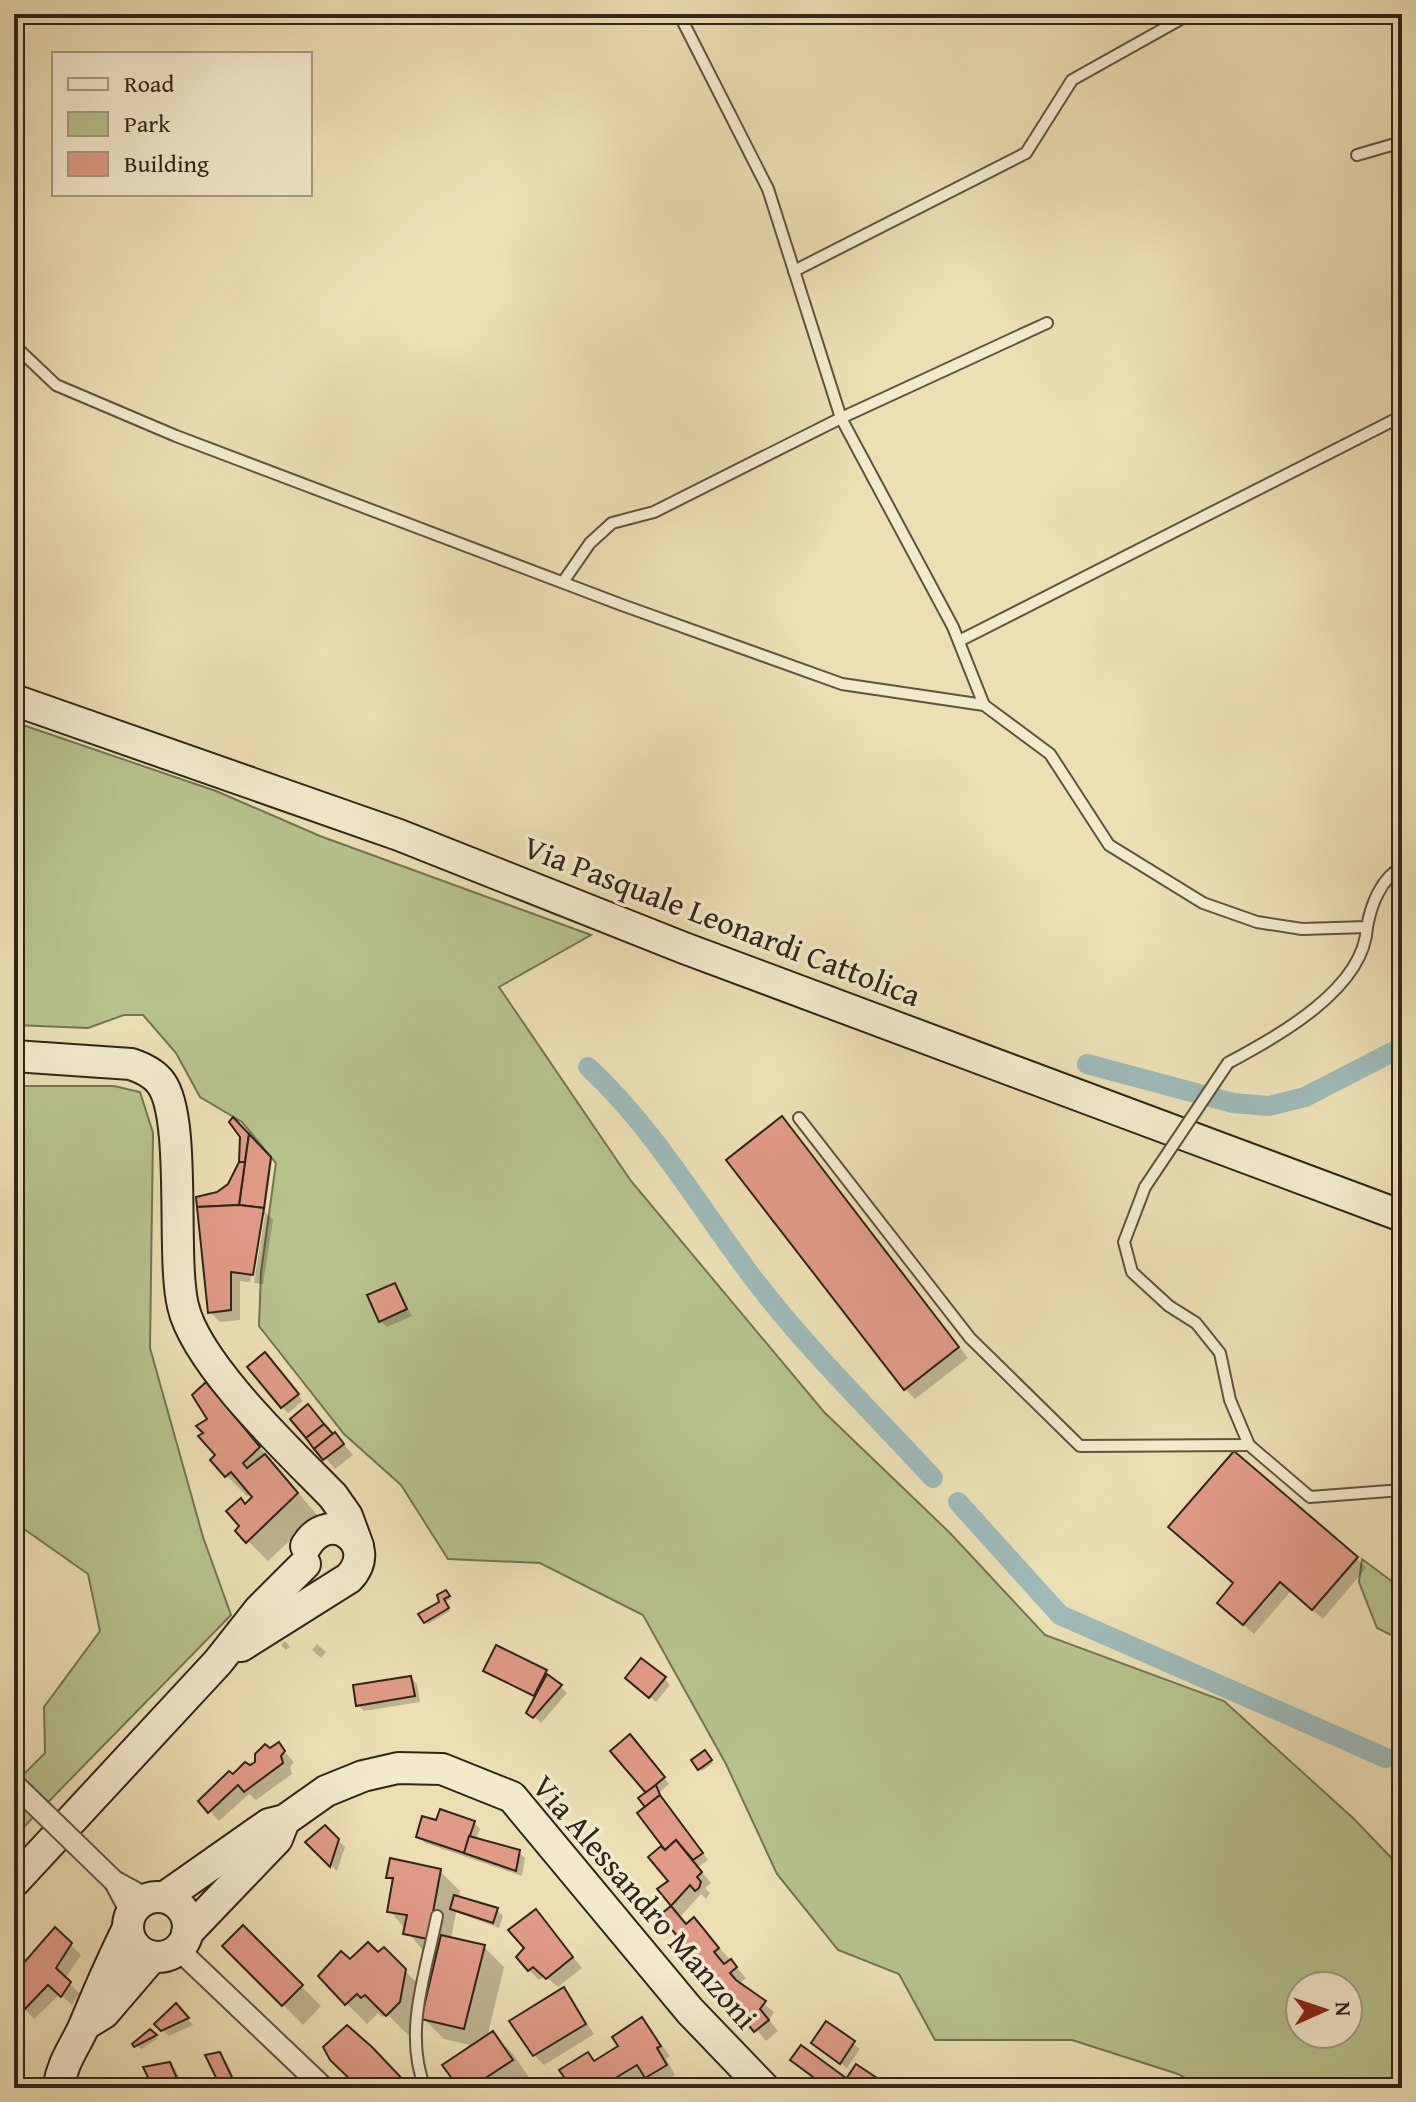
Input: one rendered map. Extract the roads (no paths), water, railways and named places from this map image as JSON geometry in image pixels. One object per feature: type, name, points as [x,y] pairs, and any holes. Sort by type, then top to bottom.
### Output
[{"type":"street","name":"Via Pasquale Leonardi Cattolica","points":[[14,700],[399,835],[684,948],[1402,1216]]},
{"type":"street","points":[[14,1056],[131,1064],[146,1069],[161,1083],[170,1102],[174,1131],[183,1306],[193,1334],[221,1373],[333,1496],[347,1516],[358,1546],[360,1555],[355,1572],[218,1662]]},
{"type":"street","points":[[295,1457],[313,1491],[314,1511],[306,1555],[315,1579],[341,1583]]},
{"type":"street","points":[[14,1882],[218,1662],[306,1555],[310,1538],[327,1529],[345,1532],[358,1546]]},
{"type":"street","name":"Via Alessandro Manzoni","points":[[142,1910],[269,1824],[285,1820],[326,1791],[363,1776],[398,1768],[442,1769],[512,1797],[690,2011],[764,2088]]},
{"type":"street","points":[[14,1784],[142,1910],[182,1909],[173,1947]]},
{"type":"street","name":"Via Alessandro Manzoni","points":[[84,2025],[104,2013],[173,1947],[277,1839],[285,1820]]},
{"type":"street","points":[[142,1910],[136,1950],[173,1947],[324,2088]]},
{"type":"street","points":[[58,2088],[64,2060],[84,2025],[91,2002],[142,1910]]},
{"type":"lane","points":[[679,14],[768,189],[841,418],[959,641],[984,705]]},
{"type":"lane","points":[[794,271],[1026,153],[1072,80],[1190,14]]},
{"type":"lane","points":[[1357,155],[1402,142]]},
{"type":"lane","points":[[563,582],[590,543],[612,523],[654,512],[841,418],[1047,323]]},
{"type":"lane","points":[[14,345],[56,385],[176,436],[563,582],[842,684],[984,705],[1050,754],[1109,845],[1203,903],[1257,922],[1302,929],[1367,927]]},
{"type":"lane","points":[[959,641],[1402,416]]},
{"type":"lane","points":[[1402,867],[1394,871],[1371,905],[1366,945],[1334,993],[1272,1040],[1228,1063],[1145,1187],[1124,1242],[1132,1272],[1169,1306],[1196,1323],[1220,1353],[1230,1400],[1249,1445],[1310,1497],[1402,1490]]},
{"type":"lane","points":[[799,1118],[970,1338],[1080,1446],[1249,1445]]},
{"type":"lane","points":[[425,2088],[415,2063],[414,2029],[437,1916]]},
{"type":"waterway","points":[[1087,1064],[1233,1103],[1269,1106],[1305,1097],[1402,1047]]},
{"type":"waterway","points":[[588,1067],[655,1142],[774,1304],[933,1478]]},
{"type":"waterway","points":[[958,1502],[1060,1615],[1386,1758]]}]
